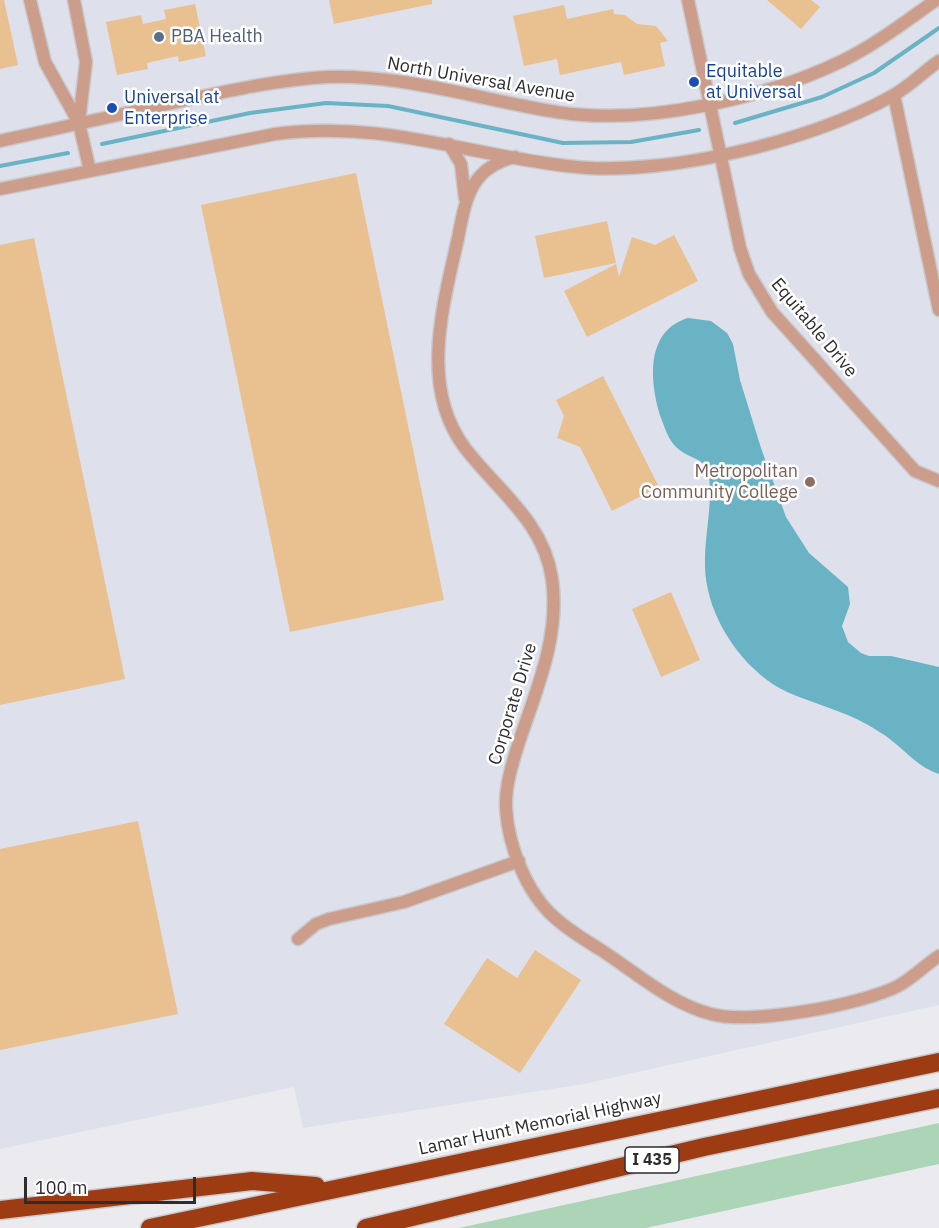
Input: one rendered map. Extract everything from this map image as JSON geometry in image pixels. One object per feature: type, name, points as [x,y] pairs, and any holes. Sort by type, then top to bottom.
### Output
[{"type":"highway","name":"Lamar Hunt Memorial Highway","points":[[150,1228],[336,1187],[939,1062]]},
{"type":"highway","name":"I 435","points":[[366,1228],[704,1147],[939,1098]]},
{"type":"highway","points":[[0,1210],[252,1181],[336,1187]]},
{"type":"street","points":[[30,0],[45,62],[79,123],[90,171]]},
{"type":"street","points":[[74,0],[86,62],[79,123]]},
{"type":"street","name":"Equitable Drive","points":[[688,0],[740,248],[760,294],[772,312],[915,471],[933,479]]},
{"type":"street","name":"North Universal Avenue","points":[[0,141],[250,87],[327,77],[401,83],[581,116],[648,114],[710,103],[786,85],[844,60],[936,0]]},
{"type":"street","points":[[0,189],[312,129],[361,130],[567,166],[620,169],[720,154],[819,129],[894,96],[939,61]]},
{"type":"street","points":[[894,96],[939,310]]},
{"type":"street","name":"Corporate Drive","points":[[449,144],[457,154],[464,174],[464,208]]},
{"type":"street","name":"Corporate Drive","points":[[515,157],[493,164],[484,170],[472,187],[464,208],[443,308],[439,341],[440,385],[448,414],[465,448],[527,518],[541,541],[550,568],[555,606],[552,639],[510,770],[506,806],[510,834],[519,861],[551,915],[678,1001],[711,1014],[769,1017],[879,994],[899,985],[939,956]]},
{"type":"street","points":[[298,939],[316,924],[329,919],[404,902],[519,861]]},
{"type":"shaded area","points":[[0,0],[939,0],[939,1005],[584,1084],[303,1128],[294,1087],[0,1149]]},
{"type":"green space","points":[[939,1123],[939,1164],[646,1228],[459,1228]]},
{"type":"water","points":[[688,318],[711,321],[727,333],[733,344],[740,380],[786,517],[809,553],[848,587],[850,604],[842,626],[848,642],[861,653],[869,656],[891,656],[939,667],[939,774],[919,764],[888,738],[868,725],[773,684],[748,663],[727,636],[712,605],[705,574],[710,496],[707,467],[676,447],[671,440],[661,418],[654,390],[654,360],[657,346],[664,334],[674,325]]},
{"type":"building","points":[[0,0],[4,0],[18,65],[0,69]]},
{"type":"building","points":[[329,0],[432,0],[432,4],[334,24]]},
{"type":"building","points":[[767,0],[811,0],[820,7],[801,29]]},
{"type":"building","points":[[195,4],[206,56],[179,62],[178,56],[147,63],[148,69],[117,75],[106,22],[141,15],[143,24],[166,19],[164,10]]},
{"type":"building","points":[[564,5],[567,19],[613,9],[614,14],[625,15],[637,24],[656,26],[668,41],[660,43],[665,66],[624,75],[621,62],[560,75],[557,59],[524,66],[513,16]]},
{"type":"building","points":[[356,173],[444,600],[290,632],[201,205]]},
{"type":"building","points":[[607,221],[616,263],[544,278],[535,236]]},
{"type":"building","points":[[674,235],[698,281],[587,337],[564,291],[616,264],[619,277],[632,237],[655,245]]},
{"type":"building","points":[[34,238],[125,679],[0,705],[0,245]]},
{"type":"building","points":[[603,376],[659,487],[612,511],[580,447],[557,438],[564,416],[556,400]]},
{"type":"building","points":[[671,592],[700,660],[661,677],[632,609]]},
{"type":"building","points":[[138,821],[178,1014],[0,1050],[0,849]]},
{"type":"building","points":[[535,950],[581,980],[520,1073],[444,1024],[487,958],[517,978]]},
{"type":"waterway","points":[[735,123],[822,97],[874,73],[939,28]]},
{"type":"waterway","points":[[102,144],[250,113],[326,103],[388,106],[563,143],[631,142],[699,130]]},
{"type":"waterway","points":[[0,166],[68,153]]},
{"type":"place","name":"PBA Health","points":[[159,37]]},
{"type":"place","name":"Equitable at Universal","points":[[694,82]]},
{"type":"place","name":"Universal at Enterprise","points":[[112,108]]},
{"type":"place","name":"Metropolitan Community College","points":[[810,482]]}]
